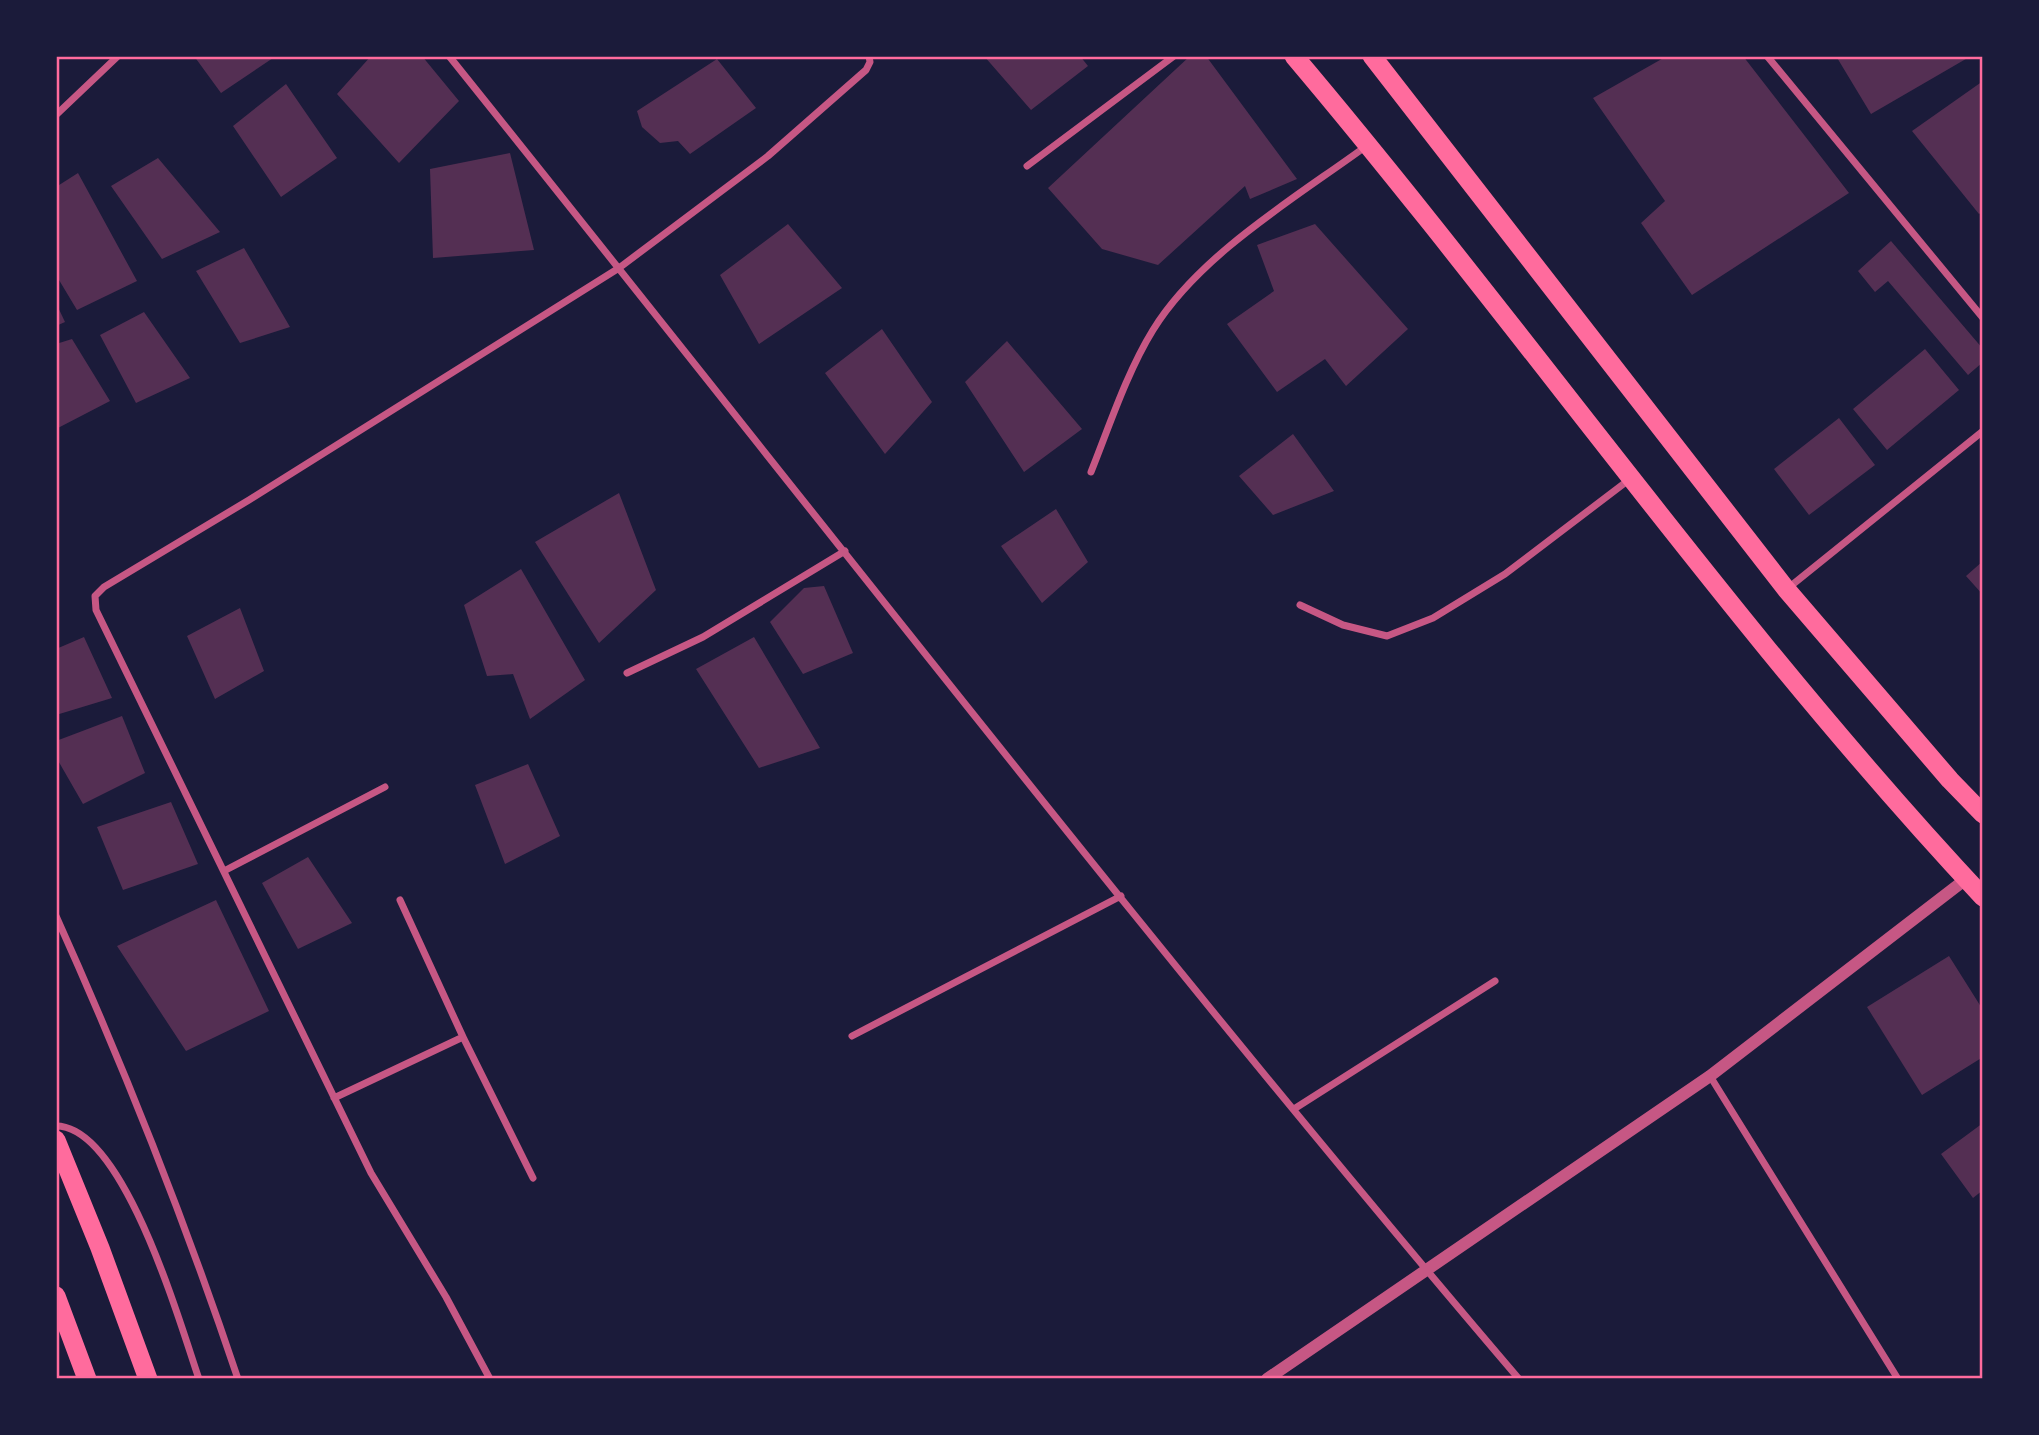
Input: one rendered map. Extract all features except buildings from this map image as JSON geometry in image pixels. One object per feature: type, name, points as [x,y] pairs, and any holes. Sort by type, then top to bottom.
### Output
[{"type":"highway","points":[[1294,56],[1368,144],[1750,630],[1983,897]]},
{"type":"highway","points":[[1372,56],[1786,589],[1983,814]]},
{"type":"highway","points":[[56,1140],[100,1248],[148,1379]]},
{"type":"highway","points":[[56,1296],[87,1379]]},
{"type":"street","points":[[56,115],[118,56]]},
{"type":"street","points":[[449,56],[1121,896],[1425,1269],[1519,1379]]},
{"type":"street","points":[[490,1379],[446,1297],[371,1174],[96,610],[94,596],[104,587],[249,500],[619,268],[768,156],[866,70],[870,62],[869,56]]},
{"type":"street","points":[[1027,166],[1174,56]]},
{"type":"street","points":[[1767,56],[1983,318]]},
{"type":"street","points":[[1091,472],[1153,330],[1191,283],[1240,239],[1368,144]]},
{"type":"street","points":[[1786,589],[1983,431]]},
{"type":"street","points":[[1300,605],[1343,625],[1387,636],[1433,618],[1505,574],[1631,478]]},
{"type":"street","points":[[627,673],[703,637],[845,551]]},
{"type":"street","points":[[224,871],[385,787]]},
{"type":"street","points":[[1267,1379],[1710,1076],[1966,879]]},
{"type":"street","points":[[852,1036],[1121,896]]},
{"type":"street","points":[[400,900],[463,1037],[533,1178]]},
{"type":"street","points":[[56,916],[116,1051],[205,1281],[238,1379]]},
{"type":"street","points":[[1294,1109],[1495,981]]},
{"type":"street","points":[[334,1098],[463,1037]]},
{"type":"street","points":[[1710,1076],[1898,1379]]},
{"type":"street","points":[[56,1126],[74,1129],[96,1145],[120,1183],[158,1260],[198,1379]]}]
